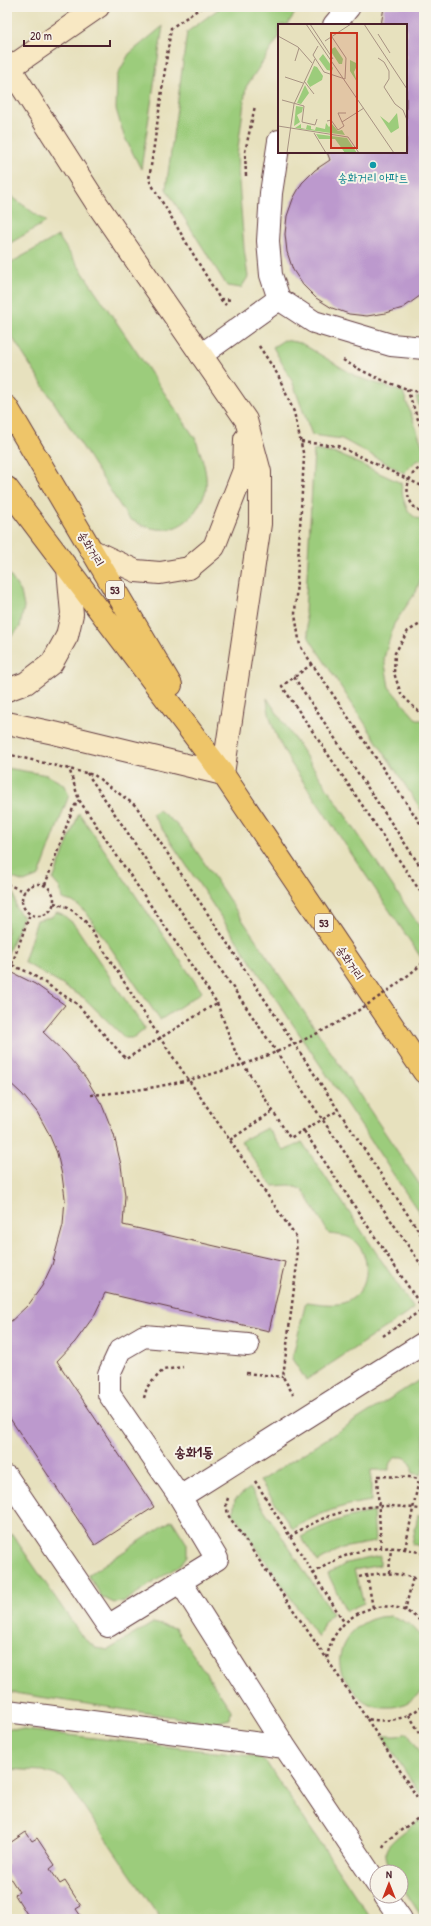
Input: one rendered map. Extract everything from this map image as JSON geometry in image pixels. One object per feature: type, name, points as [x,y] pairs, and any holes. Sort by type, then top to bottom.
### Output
[{"type":"main road","name":"송화거리","points":[[7,407],[223,774]]},
{"type":"main road","name":"송화거리","points":[[7,488],[223,774],[424,1072]]},
{"type":"street","points":[[7,724],[54,733],[223,774],[260,524],[260,472],[246,420],[97,204],[9,69],[98,7]]},
{"type":"street","points":[[335,24],[349,7]]},
{"type":"street","points":[[278,148],[271,193],[268,241],[271,275],[279,299],[314,322],[391,345],[424,348]]},
{"type":"street","points":[[201,356],[279,299]]},
{"type":"street","points":[[91,550],[136,571],[160,573],[188,568],[209,552],[214,547],[244,470],[246,420]]},
{"type":"street","points":[[7,690],[26,683],[52,663],[67,636],[72,614],[68,568]]},
{"type":"street","points":[[7,1477],[108,1626],[217,1559],[180,1498],[109,1394],[109,1374],[120,1350],[144,1336],[248,1345]]},
{"type":"street","points":[[180,1498],[424,1343]]},
{"type":"street","points":[[180,1581],[285,1747],[369,1872]]},
{"type":"street","points":[[7,1711],[285,1747]]},
{"type":"street","points":[[391,1904],[401,1919]]},
{"type":"path","points":[[407,389],[424,436]]},
{"type":"path","points":[[301,442],[338,446],[424,487]]},
{"type":"path","points":[[424,466],[412,474],[409,480],[407,494],[411,504],[418,512],[424,514]]},
{"type":"path","points":[[424,622],[408,631],[395,653],[394,673],[401,694],[420,713],[424,714]]},
{"type":"path","points":[[312,664],[282,686],[424,897]]},
{"type":"path","points":[[294,677],[424,872]]},
{"type":"path","points":[[7,754],[94,774],[136,806],[424,1239]]},
{"type":"path","points":[[69,768],[79,800],[217,1003],[235,1051],[290,1138],[339,1110]]},
{"type":"path","points":[[87,773],[424,1269]]},
{"type":"path","points":[[45,885],[73,808],[79,800]]},
{"type":"path","points":[[37,883],[45,885],[54,893],[54,903],[49,912],[40,916],[30,914],[24,906],[22,896],[28,888],[37,883]]},
{"type":"path","points":[[7,884],[25,892]]},
{"type":"path","points":[[54,903],[68,907],[85,921],[160,1038],[296,1237],[297,1264],[283,1377],[293,1395],[299,1391]]},
{"type":"path","points":[[12,964],[30,914]]},
{"type":"path","points":[[91,1095],[188,1079],[241,1066],[306,1040],[351,1016],[391,989],[424,962]]},
{"type":"path","points":[[7,963],[30,972],[77,1004],[126,1059],[217,1003]]},
{"type":"path","points":[[230,1140],[273,1111]]},
{"type":"path","points":[[304,1131],[424,1310],[378,1339]]},
{"type":"path","points":[[142,1404],[147,1387],[164,1370],[188,1366]]},
{"type":"path","points":[[244,1373],[283,1377]]},
{"type":"path","points":[[381,1547],[378,1476],[424,1480]]},
{"type":"path","points":[[253,1478],[344,1622]]},
{"type":"path","points":[[405,1549],[419,1479]]},
{"type":"path","points":[[230,1494],[226,1504],[228,1515],[367,1718],[424,1808]]},
{"type":"path","points":[[290,1537],[303,1528],[327,1516],[353,1508],[379,1505],[424,1510]]},
{"type":"path","points":[[314,1574],[327,1564],[344,1556],[381,1547],[405,1549],[424,1554]]},
{"type":"path","points":[[389,1573],[391,1548]]},
{"type":"path","points":[[359,1577],[389,1573],[413,1577],[424,1581]]},
{"type":"path","points":[[367,1575],[373,1608]]},
{"type":"path","points":[[405,1611],[413,1577]]},
{"type":"path","points":[[327,1659],[328,1650],[334,1635],[344,1622],[357,1613],[373,1608],[389,1607],[405,1611],[419,1619],[424,1625]]},
{"type":"path","points":[[367,1718],[377,1721],[394,1720],[409,1715],[424,1704]]},
{"type":"path","points":[[409,1715],[424,1740]]},
{"type":"path","points":[[381,1851],[386,1841],[424,1814]]},
{"type":"green space","points":[[221,7],[293,7],[295,13],[288,24],[278,24],[278,39],[246,87],[237,156],[244,248],[248,277],[241,288],[227,286],[166,189],[187,32]]},
{"type":"green space","points":[[163,26],[141,169],[124,136],[116,109],[117,76],[129,54]]},
{"type":"green space","points":[[7,193],[46,222],[7,245]]},
{"type":"green space","points":[[58,236],[195,438],[205,470],[206,491],[193,514],[178,526],[168,529],[159,529],[138,524],[128,518],[7,329],[7,265]]},
{"type":"green space","points":[[284,340],[301,343],[357,377],[403,392],[424,450],[424,459],[416,461],[404,473],[342,439],[312,435],[292,381],[273,347]]},
{"type":"green space","points":[[416,397],[424,398],[424,420]]},
{"type":"green space","points":[[314,450],[338,454],[401,483],[404,501],[409,511],[418,518],[424,520],[424,569],[416,592],[394,624],[384,658],[389,687],[415,718],[424,721],[424,814],[309,638],[305,612]]},
{"type":"green space","points":[[7,571],[21,592],[24,607],[20,627],[7,641]]},
{"type":"green space","points":[[267,698],[424,933],[424,962],[290,762],[272,724],[269,715]]},
{"type":"green space","points":[[7,768],[47,775],[63,784],[69,795],[39,876],[24,882],[7,876]]},
{"type":"green space","points":[[159,810],[176,824],[187,837],[424,1191],[424,1220],[152,814]]},
{"type":"green space","points":[[79,813],[202,992],[160,1020],[86,912],[73,902],[62,899],[60,888],[53,880]]},
{"type":"green space","points":[[7,892],[14,894],[16,908],[23,917],[7,955]]},
{"type":"green space","points":[[57,912],[62,914],[74,924],[145,1029],[134,1038],[125,1038],[84,998],[24,962],[37,920],[51,917]]},
{"type":"green space","points":[[267,1128],[284,1151],[302,1142],[414,1309],[306,1380],[292,1359],[306,1302],[334,1304],[343,1303],[352,1299],[364,1284],[366,1265],[364,1255],[360,1247],[351,1238],[329,1234],[303,1190],[290,1185],[272,1186],[241,1141]]},
{"type":"green space","points":[[424,1377],[424,1467],[421,1475],[412,1473],[412,1466],[405,1458],[396,1458],[389,1464],[389,1470],[371,1470],[371,1501],[330,1510],[302,1523],[293,1529],[260,1481]]},
{"type":"green space","points":[[250,1488],[332,1613],[324,1623],[318,1638],[233,1513],[235,1499]]},
{"type":"green space","points":[[373,1512],[375,1542],[342,1548],[318,1562],[301,1537],[336,1521]]},
{"type":"green space","points":[[418,1515],[424,1516],[424,1547],[412,1544]]},
{"type":"green space","points":[[172,1520],[187,1544],[187,1556],[180,1565],[125,1601],[114,1603],[102,1597],[88,1575]]},
{"type":"green space","points":[[12,1534],[83,1638],[96,1648],[108,1650],[153,1623],[175,1628],[231,1710],[230,1719],[214,1723],[7,1692],[7,1537]]},
{"type":"green space","points":[[380,1556],[380,1565],[354,1570],[364,1603],[346,1611],[328,1574],[347,1563]]},
{"type":"green space","points":[[391,1616],[404,1621],[413,1627],[419,1634],[424,1651],[424,1687],[414,1698],[406,1703],[392,1707],[384,1707],[367,1703],[353,1690],[341,1671],[340,1654],[343,1645],[353,1631],[360,1625],[378,1617]]},
{"type":"green space","points":[[7,1728],[259,1757],[266,1762],[371,1919],[161,1919],[64,1778],[43,1771],[7,1769]]},
{"type":"green space","points":[[408,1733],[424,1758],[424,1801],[383,1736],[397,1736]]},
{"type":"green space","points":[[424,1817],[424,1919],[409,1897],[409,1864],[389,1864],[386,1856],[388,1847],[402,1833]]},
{"type":"building","name":"송화거리 아파트","points":[[384,7],[424,7],[424,293],[403,308],[367,316],[349,314],[332,308],[316,298],[303,285],[293,270],[287,252],[285,234],[287,216],[293,199],[302,183],[315,170],[330,160],[327,153],[407,153],[407,24],[381,24]]},
{"type":"building","points":[[7,970],[35,984],[65,1005],[43,1032],[66,1054],[86,1078],[102,1105],[114,1135],[121,1165],[125,1196],[123,1225],[285,1262],[269,1331],[105,1293],[94,1316],[75,1342],[57,1361],[154,1507],[95,1545],[7,1414],[7,1325],[29,1304],[42,1286],[52,1265],[63,1225],[65,1198],[57,1153],[48,1132],[37,1112],[22,1094],[7,1080]]},
{"type":"building","points":[[26,1832],[32,1841],[37,1838],[55,1865],[50,1869],[60,1884],[65,1881],[81,1906],[76,1909],[83,1919],[30,1919],[15,1895],[19,1892],[7,1873],[7,1845]]},
{"type":"place","name":"송화거리 아파트","points":[[373,165]]},
{"type":"district","name":"송화1동","points":[[194,1452]]}]
